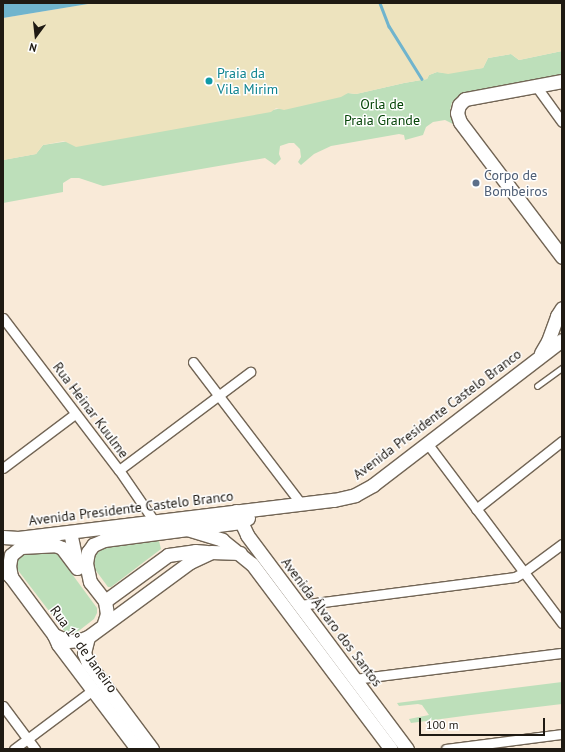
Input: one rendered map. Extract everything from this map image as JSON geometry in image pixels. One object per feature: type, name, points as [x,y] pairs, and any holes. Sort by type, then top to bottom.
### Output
[{"type":"street","points":[[562,81],[465,99],[462,101],[458,110],[460,122],[562,256]]},
{"type":"street","points":[[536,86],[562,122]]},
{"type":"street","points":[[561,315],[559,328],[562,339]]},
{"type":"street","name":"Avenida Presidente Castelo Branco","points":[[537,358],[548,341],[561,315]]},
{"type":"street","name":"Rua Heinar Kuulme","points":[[3,318],[74,414],[119,470],[154,521]]},
{"type":"street","name":"Avenida Presidente Castelo Branco","points":[[90,582],[86,557],[93,545],[98,542],[187,529],[238,517],[261,509],[344,499],[360,493],[373,485],[427,444],[562,339]]},
{"type":"street","points":[[194,362],[218,396],[301,504]]},
{"type":"street","points":[[119,470],[250,372]]},
{"type":"street","points":[[3,468],[74,414]]},
{"type":"street","points":[[476,509],[562,441]]},
{"type":"street","points":[[427,444],[562,623]]},
{"type":"street","name":"Avenida Presidente Castelo Branco","points":[[4,537],[13,538],[34,536],[154,521],[238,517]]},
{"type":"street","name":"Avenida Álvaro dos Santos","points":[[238,517],[247,535],[407,749]]},
{"type":"street","name":"Avenida Álvaro dos Santos","points":[[187,529],[222,540],[243,556],[259,572],[391,749]]},
{"type":"street","points":[[70,532],[77,568]]},
{"type":"street","points":[[7,574],[10,558],[13,552],[34,536]]},
{"type":"street","points":[[21,547],[54,544],[62,548],[105,602],[107,614],[104,623]]},
{"type":"street","points":[[300,605],[515,577],[562,544]]},
{"type":"street","points":[[105,602],[168,555],[195,551],[243,556]]},
{"type":"street","points":[[54,635],[68,641],[80,640],[88,637],[104,623],[182,566],[211,552]]},
{"type":"street","name":"Rua 1º de Janeiro","points":[[7,574],[54,635],[58,644],[137,749]]},
{"type":"street","name":"Rua 1º de Janeiro","points":[[88,637],[84,653],[88,663],[152,749]]},
{"type":"street","points":[[355,679],[562,653]]},
{"type":"street","points":[[14,749],[93,690]]},
{"type":"street","points":[[3,706],[35,749]]},
{"type":"street","points":[[446,749],[562,734]]},
{"type":"lane","points":[[537,386],[562,368]]},
{"type":"green space","name":"Orla de Praia Grande","points":[[562,51],[562,78],[459,97],[452,102],[450,110],[454,122],[453,124],[445,120],[433,122],[426,127],[423,135],[405,140],[404,135],[399,134],[331,146],[314,154],[301,165],[298,162],[301,157],[300,149],[294,143],[289,143],[280,146],[279,154],[281,159],[275,165],[265,158],[103,186],[79,178],[71,178],[63,183],[63,192],[3,203],[3,160],[36,154],[43,145],[273,110],[348,93],[356,94],[427,79],[429,75],[437,72],[445,73],[483,68],[488,58],[511,54],[519,60]]},
{"type":"green space","points":[[159,541],[161,549],[111,587],[108,587],[94,568],[95,555],[104,548]]},
{"type":"green space","points":[[49,550],[58,555],[97,608],[97,613],[94,619],[76,633],[70,634],[65,632],[17,569],[17,561],[24,554]]},
{"type":"green space","points":[[562,682],[562,704],[411,723],[409,719],[429,715],[422,705],[399,706],[397,703]]},
{"type":"sand","name":"Praia da Vila Mirim","points":[[94,3],[562,3],[562,51],[519,60],[511,54],[488,58],[483,68],[448,74],[437,72],[429,75],[427,79],[356,94],[348,93],[341,97],[284,110],[276,108],[271,112],[76,147],[64,141],[43,145],[36,154],[3,160],[3,18]]},
{"type":"water","points":[[3,3],[94,3],[3,18]]},
{"type":"waterway","points":[[380,3],[389,26],[422,79]]},
{"type":"place","name":"Praia da Vila Mirim","points":[[209,81]]},
{"type":"place","name":"Corpo de Bombeiros","points":[[476,183]]}]
